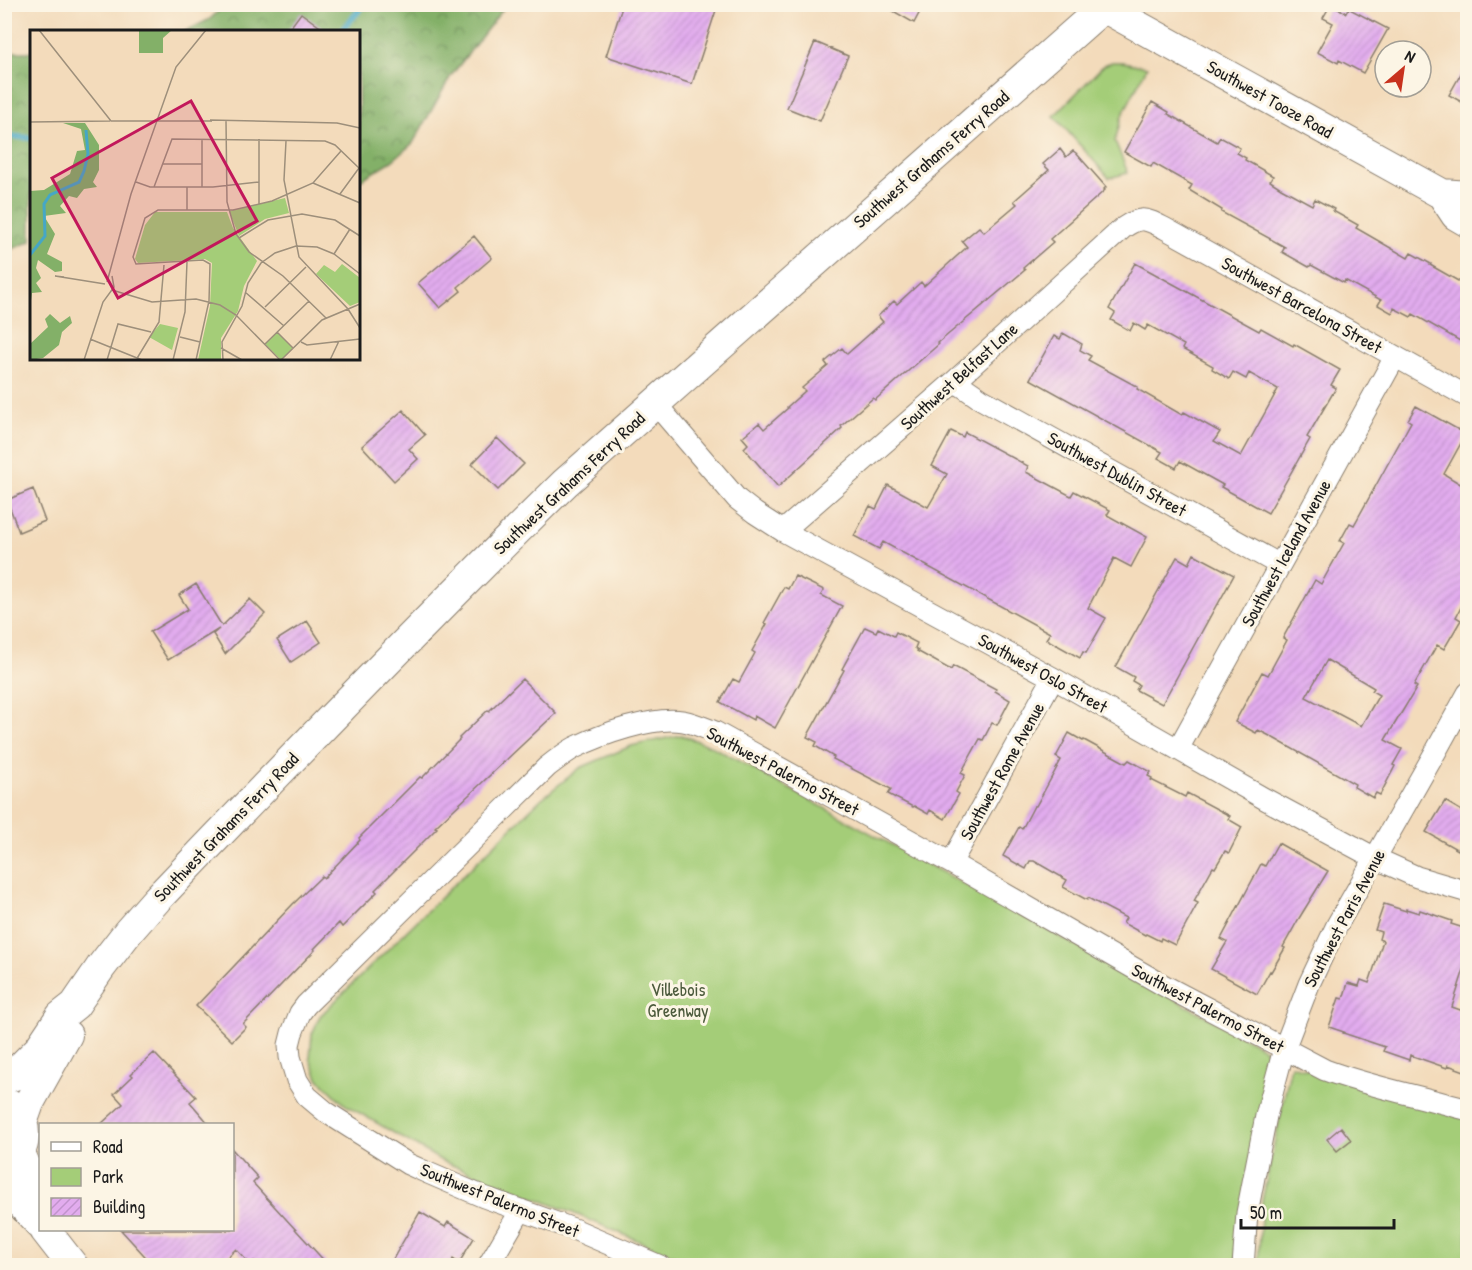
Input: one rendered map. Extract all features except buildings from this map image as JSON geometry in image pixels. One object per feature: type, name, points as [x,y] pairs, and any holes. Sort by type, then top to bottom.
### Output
[{"type":"main road","name":"Southwest Tooze Road","points":[[1103,6],[1454,195],[1456,215],[1467,222]]},
{"type":"main road","name":"Southwest Grahams Ferry Road","points":[[4,1079],[12,1076],[39,1049],[61,1016],[75,1005],[128,932],[266,786],[505,541],[565,483],[1103,6]]},
{"type":"main road","name":"Southwest Grahams Ferry Road","points":[[12,1162],[24,1141],[22,1123],[29,1103],[72,1028],[75,1005]]},
{"type":"main road","points":[[4,1098],[14,1106],[22,1123]]},
{"type":"main road","points":[[12,1162],[32,1181],[39,1193]]},
{"type":"main road","points":[[4,1190],[14,1196],[39,1223]]},
{"type":"main road","points":[[46,1231],[73,1266]]},
{"type":"main road","points":[[65,1231],[90,1266]]},
{"type":"street","name":"Southwest Barcelona Street","points":[[1134,220],[1142,219],[1166,229],[1467,397]]},
{"type":"street","name":"Southwest Belfast Lane","points":[[783,531],[1134,220]]},
{"type":"street","name":"Southwest Iceland Avenue","points":[[1178,749],[1395,357]]},
{"type":"street","name":"Southwest Dublin Street","points":[[955,381],[981,399],[1280,564]]},
{"type":"street","name":"Southwest Oslo Street","points":[[655,403],[737,499],[783,531],[1053,678],[1375,858],[1417,877],[1467,892]]},
{"type":"street","name":"Southwest Rome Avenue","points":[[951,863],[1053,678]]},
{"type":"street","name":"Southwest Paris Avenue","points":[[1244,1266],[1247,1213],[1266,1116],[1284,1049],[1308,984],[1336,926],[1467,693]]},
{"type":"street","name":"Southwest Palermo Street","points":[[660,1266],[576,1230],[452,1184],[408,1164],[326,1112],[307,1096],[297,1080],[290,1057],[289,1044],[295,1023],[306,1005],[547,766],[566,752],[599,737],[662,721],[684,721],[715,732],[951,863],[1163,985],[1325,1070],[1350,1080],[1467,1110]]},
{"type":"street","points":[[488,1266],[521,1210]]},
{"type":"green space","points":[[225,5],[506,5],[451,76],[413,143],[392,161],[360,180],[360,30],[188,30],[210,19]]},
{"type":"green space","points":[[4,52],[30,52],[30,241],[5,252]]},
{"type":"green space","points":[[1112,62],[1147,67],[1122,116],[1115,141],[1128,173],[1109,178],[1054,116],[1104,65]]},
{"type":"green space","name":"Villebois Greenway","points":[[681,735],[711,746],[1262,1047],[1268,1053],[1271,1061],[1236,1265],[697,1266],[578,1215],[442,1161],[344,1104],[318,1078],[310,1058],[312,1034],[320,1016],[541,799],[580,768],[631,746]]},
{"type":"green space","points":[[1291,1065],[1467,1115],[1467,1265],[1258,1266],[1262,1201]]},
{"type":"waterway","points":[[342,30],[365,4]]},
{"type":"waterway","points":[[4,136],[30,138]]}]
